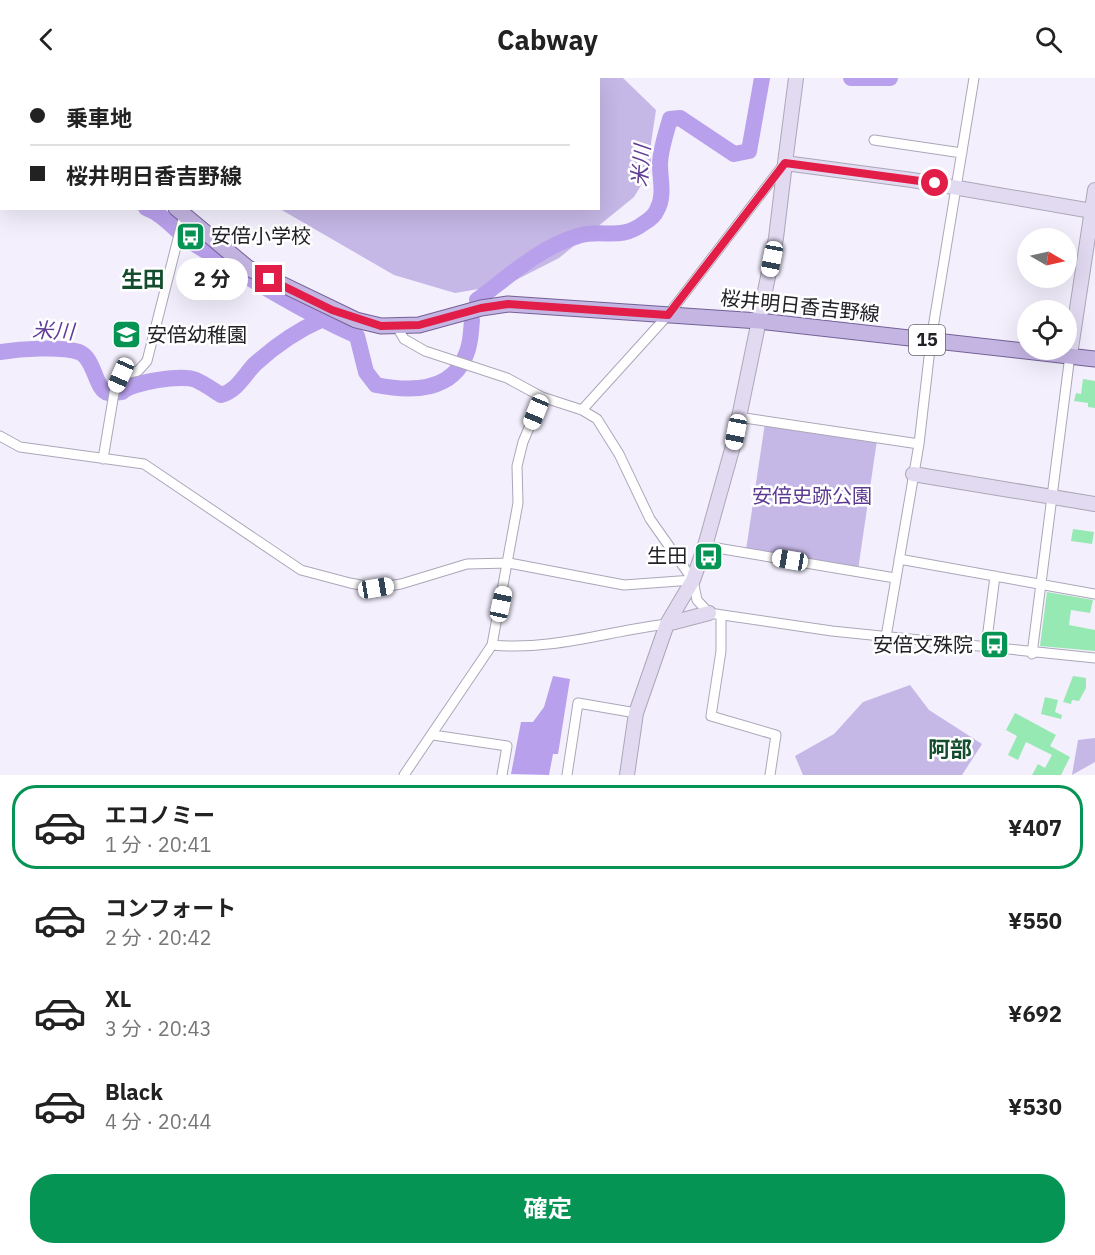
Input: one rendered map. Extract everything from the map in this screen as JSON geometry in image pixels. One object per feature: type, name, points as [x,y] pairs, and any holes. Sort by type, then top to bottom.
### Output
[{"type":"main road","name":"桜井明日香吉野線","points":[[180,212],[248,268],[332,310],[381,326],[419,325],[481,308],[508,304],[759,321],[1017,349]]},
{"type":"main road","name":"桜井明日香吉野線","points":[[1077,356],[1095,359]]},
{"type":"street","points":[[627,775],[636,713],[668,624],[693,580],[705,546],[738,417],[776,238],[796,78]]},
{"type":"street","points":[[886,637],[919,444],[931,340],[974,78]]},
{"type":"street","points":[[874,140],[962,153]]},
{"type":"street","points":[[785,163],[957,187],[1093,211]]},
{"type":"street","points":[[582,410],[668,315],[785,163]]},
{"type":"street","points":[[1077,311],[1095,190]]},
{"type":"street","points":[[103,459],[116,387],[121,375],[138,371],[147,362],[180,212]]},
{"type":"street","points":[[397,327],[404,339],[425,351],[507,378],[542,397],[582,410],[597,419],[619,454],[650,519],[693,580],[697,600],[715,615],[721,651],[711,716],[776,735],[770,775]]},
{"type":"street","points":[[1032,654],[1069,360]]},
{"type":"street","points":[[404,775],[492,645],[509,563],[518,503],[517,466],[523,442],[542,397]]},
{"type":"street","points":[[738,417],[919,444]]},
{"type":"street","points":[[0,436],[20,447],[144,464],[293,565],[323,578],[376,588],[401,584],[467,564],[509,563],[624,585],[693,580]]},
{"type":"street","points":[[913,474],[1095,504]]},
{"type":"street","points":[[705,546],[895,578]]},
{"type":"street","points":[[899,559],[1095,594]]},
{"type":"street","points":[[987,647],[995,576]]},
{"type":"street","points":[[492,645],[522,648],[552,645],[715,615],[1032,654],[1095,658]]},
{"type":"street","points":[[567,775],[578,703],[636,713]]},
{"type":"street","points":[[433,735],[507,746],[502,775]]},
{"type":"green space","points":[[600,78],[623,78],[656,110],[651,143],[651,169],[634,197],[559,258],[508,284],[455,293],[394,275],[282,210],[600,210]]},
{"type":"green space","name":"安倍史跡公園","points":[[765,423],[877,440],[858,570],[746,550]]},
{"type":"green space","points":[[910,685],[929,710],[982,744],[962,775],[803,775],[795,756],[834,734],[863,702]]},
{"type":"green space","points":[[1095,738],[1095,762],[1072,775],[1078,740]]},
{"type":"shaded area","points":[[553,676],[570,679],[558,754],[553,754],[549,775],[511,774],[521,722],[533,722],[544,707]]},
{"type":"building","points":[[1083,379],[1095,381],[1095,408],[1088,407],[1088,403],[1074,401],[1076,393],[1081,394]]},
{"type":"building","points":[[1073,529],[1094,532],[1092,544],[1071,541]]},
{"type":"building","points":[[1047,592],[1093,600],[1090,613],[1071,610],[1069,625],[1095,630],[1095,651],[1040,646]]},
{"type":"building","points":[[1073,676],[1086,678],[1086,688],[1079,701],[1072,700],[1071,704],[1063,702]]},
{"type":"building","points":[[1045,697],[1058,700],[1055,712],[1062,715],[1061,719],[1041,714]]},
{"type":"building","points":[[1015,713],[1056,735],[1050,746],[1070,757],[1061,775],[1032,775],[1038,764],[1045,768],[1052,755],[1026,742],[1018,760],[1008,755],[1017,736],[1006,730]]},
{"type":"waterway","name":"米川","points":[[477,300],[551,247],[587,234],[627,232],[652,217],[661,199],[660,159],[670,119],[680,118],[734,154],[749,151],[762,78]]},
{"type":"waterway","name":"米川","points":[[851,78],[890,78]]},
{"type":"waterway","name":"米川","points":[[151,210],[187,239],[253,281],[357,336],[366,372],[376,385],[417,388],[442,382],[461,365],[470,340],[472,320]]},
{"type":"waterway","name":"米川","points":[[0,352],[29,349],[79,352],[88,361],[100,386],[108,393],[122,392],[146,382],[189,378],[221,395],[232,390],[255,364],[279,345],[321,320]]},
{"type":"place","name":"安倍小学校","points":[[190,236]]},
{"type":"place","name":"安倍幼稚園","points":[[126,335]]},
{"type":"place","name":"生田","points":[[708,556]]},
{"type":"place","name":"安倍文殊院","points":[[994,645]]},
{"type":"district","name":"生田","points":[[143,279]]},
{"type":"district","name":"阿部","points":[[950,749]]},
{"type":"route","points":[[269,279],[332,310],[356,320],[381,326],[419,325],[481,308],[508,304],[668,315],[785,163],[935,183]]}]
